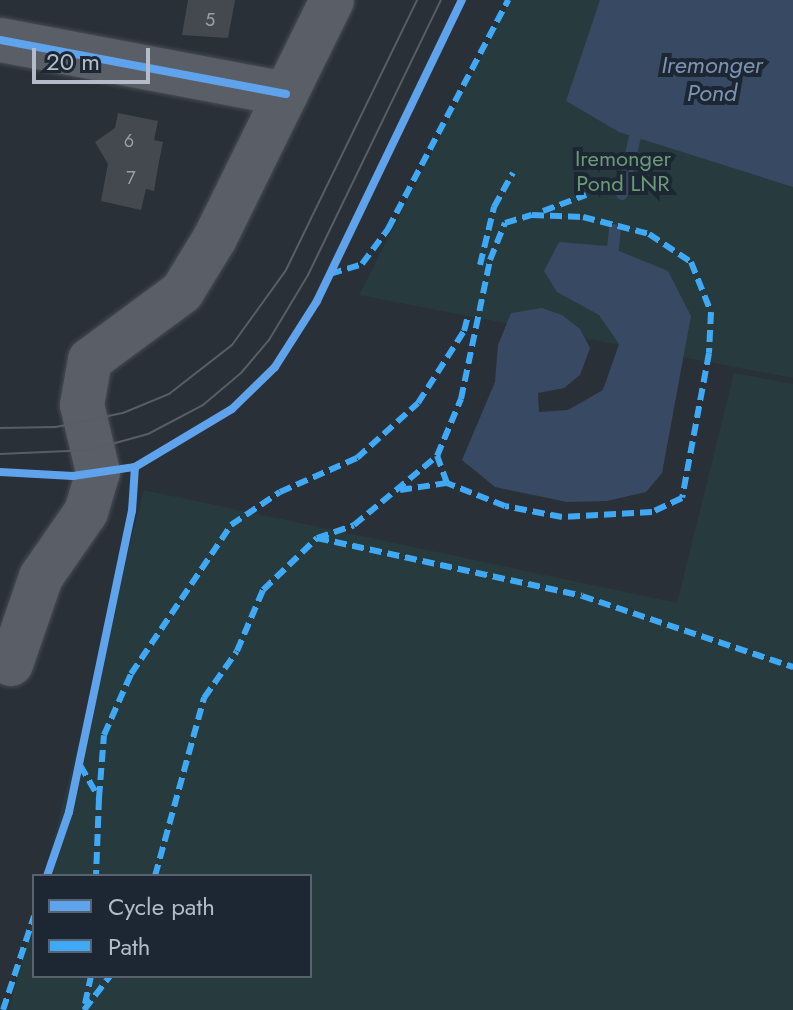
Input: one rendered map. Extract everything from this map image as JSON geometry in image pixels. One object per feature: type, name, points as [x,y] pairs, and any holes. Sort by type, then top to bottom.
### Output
[{"type":"street","points":[[11,664],[41,577],[86,512],[98,472],[82,405],[90,360],[182,292],[215,238],[332,0]]},
{"type":"street","points":[[0,40],[286,94]]},
{"type":"green space","name":"Iremonger Pond LNR","points":[[510,0],[793,0],[793,378],[359,295]]},
{"type":"green space","points":[[734,373],[793,384],[793,1010],[9,1010],[32,923],[32,978],[312,978],[312,874],[45,874],[144,490],[677,603]]},
{"type":"water","name":"Iremonger Pond","points":[[600,0],[793,0],[793,187],[619,132],[566,101]]},
{"type":"water","points":[[559,242],[607,246],[668,271],[691,316],[662,473],[646,492],[607,501],[567,502],[495,487],[462,460],[495,382],[498,345],[511,313],[542,308],[562,315],[580,329],[590,348],[580,375],[564,388],[538,393],[539,412],[568,410],[603,390],[619,344],[599,315],[557,292],[544,271]]},
{"type":"building","points":[[188,0],[235,0],[228,38],[182,35]]},
{"type":"building","points":[[118,113],[158,121],[154,140],[163,142],[154,191],[146,189],[141,210],[101,201],[108,164],[95,142],[115,128]]},
{"type":"waterway","points":[[622,194],[635,137]]},
{"type":"waterway","points":[[613,248],[615,230]]},
{"type":"tram line","points":[[0,428],[56,427],[123,413],[169,394],[232,345],[286,270],[417,0]]},
{"type":"tram line","points":[[0,454],[90,450],[148,434],[203,405],[241,373],[269,340],[308,275],[441,0]]},
{"type":"marked path","points":[[330,274],[362,264],[388,229],[508,0]]},
{"type":"marked path","points":[[480,265],[494,207],[513,173]]},
{"type":"marked path","points":[[543,211],[586,195]]},
{"type":"marked path","points":[[532,215],[583,217],[649,234],[691,262],[711,312],[709,353],[682,498],[652,512],[562,517],[505,506],[447,483],[437,456],[461,399],[490,260],[505,223],[532,215]]},
{"type":"marked path","points":[[99,798],[104,735],[131,674],[231,525],[280,492],[357,458],[418,403],[464,331],[468,316]]},
{"type":"marked path","points":[[156,874],[204,698],[237,651],[263,590],[317,538],[354,525],[437,456]]},
{"type":"marked path","points":[[400,490],[447,483]]},
{"type":"marked path","points":[[317,538],[582,596],[793,667]]},
{"type":"marked path","points":[[80,765],[99,798],[96,874]]},
{"type":"marked path","points":[[3,1010],[32,922]]},
{"type":"marked path","points":[[85,1004],[91,978]]},
{"type":"marked path","points":[[84,1010],[108,978]]},
{"type":"cycle path","points":[[0,472],[73,476],[135,467],[232,409],[275,367],[317,301],[462,0]]},
{"type":"cycle path","points":[[0,40],[286,94]]},
{"type":"cycle path","points":[[48,874],[69,812],[132,511],[135,467]]}]
